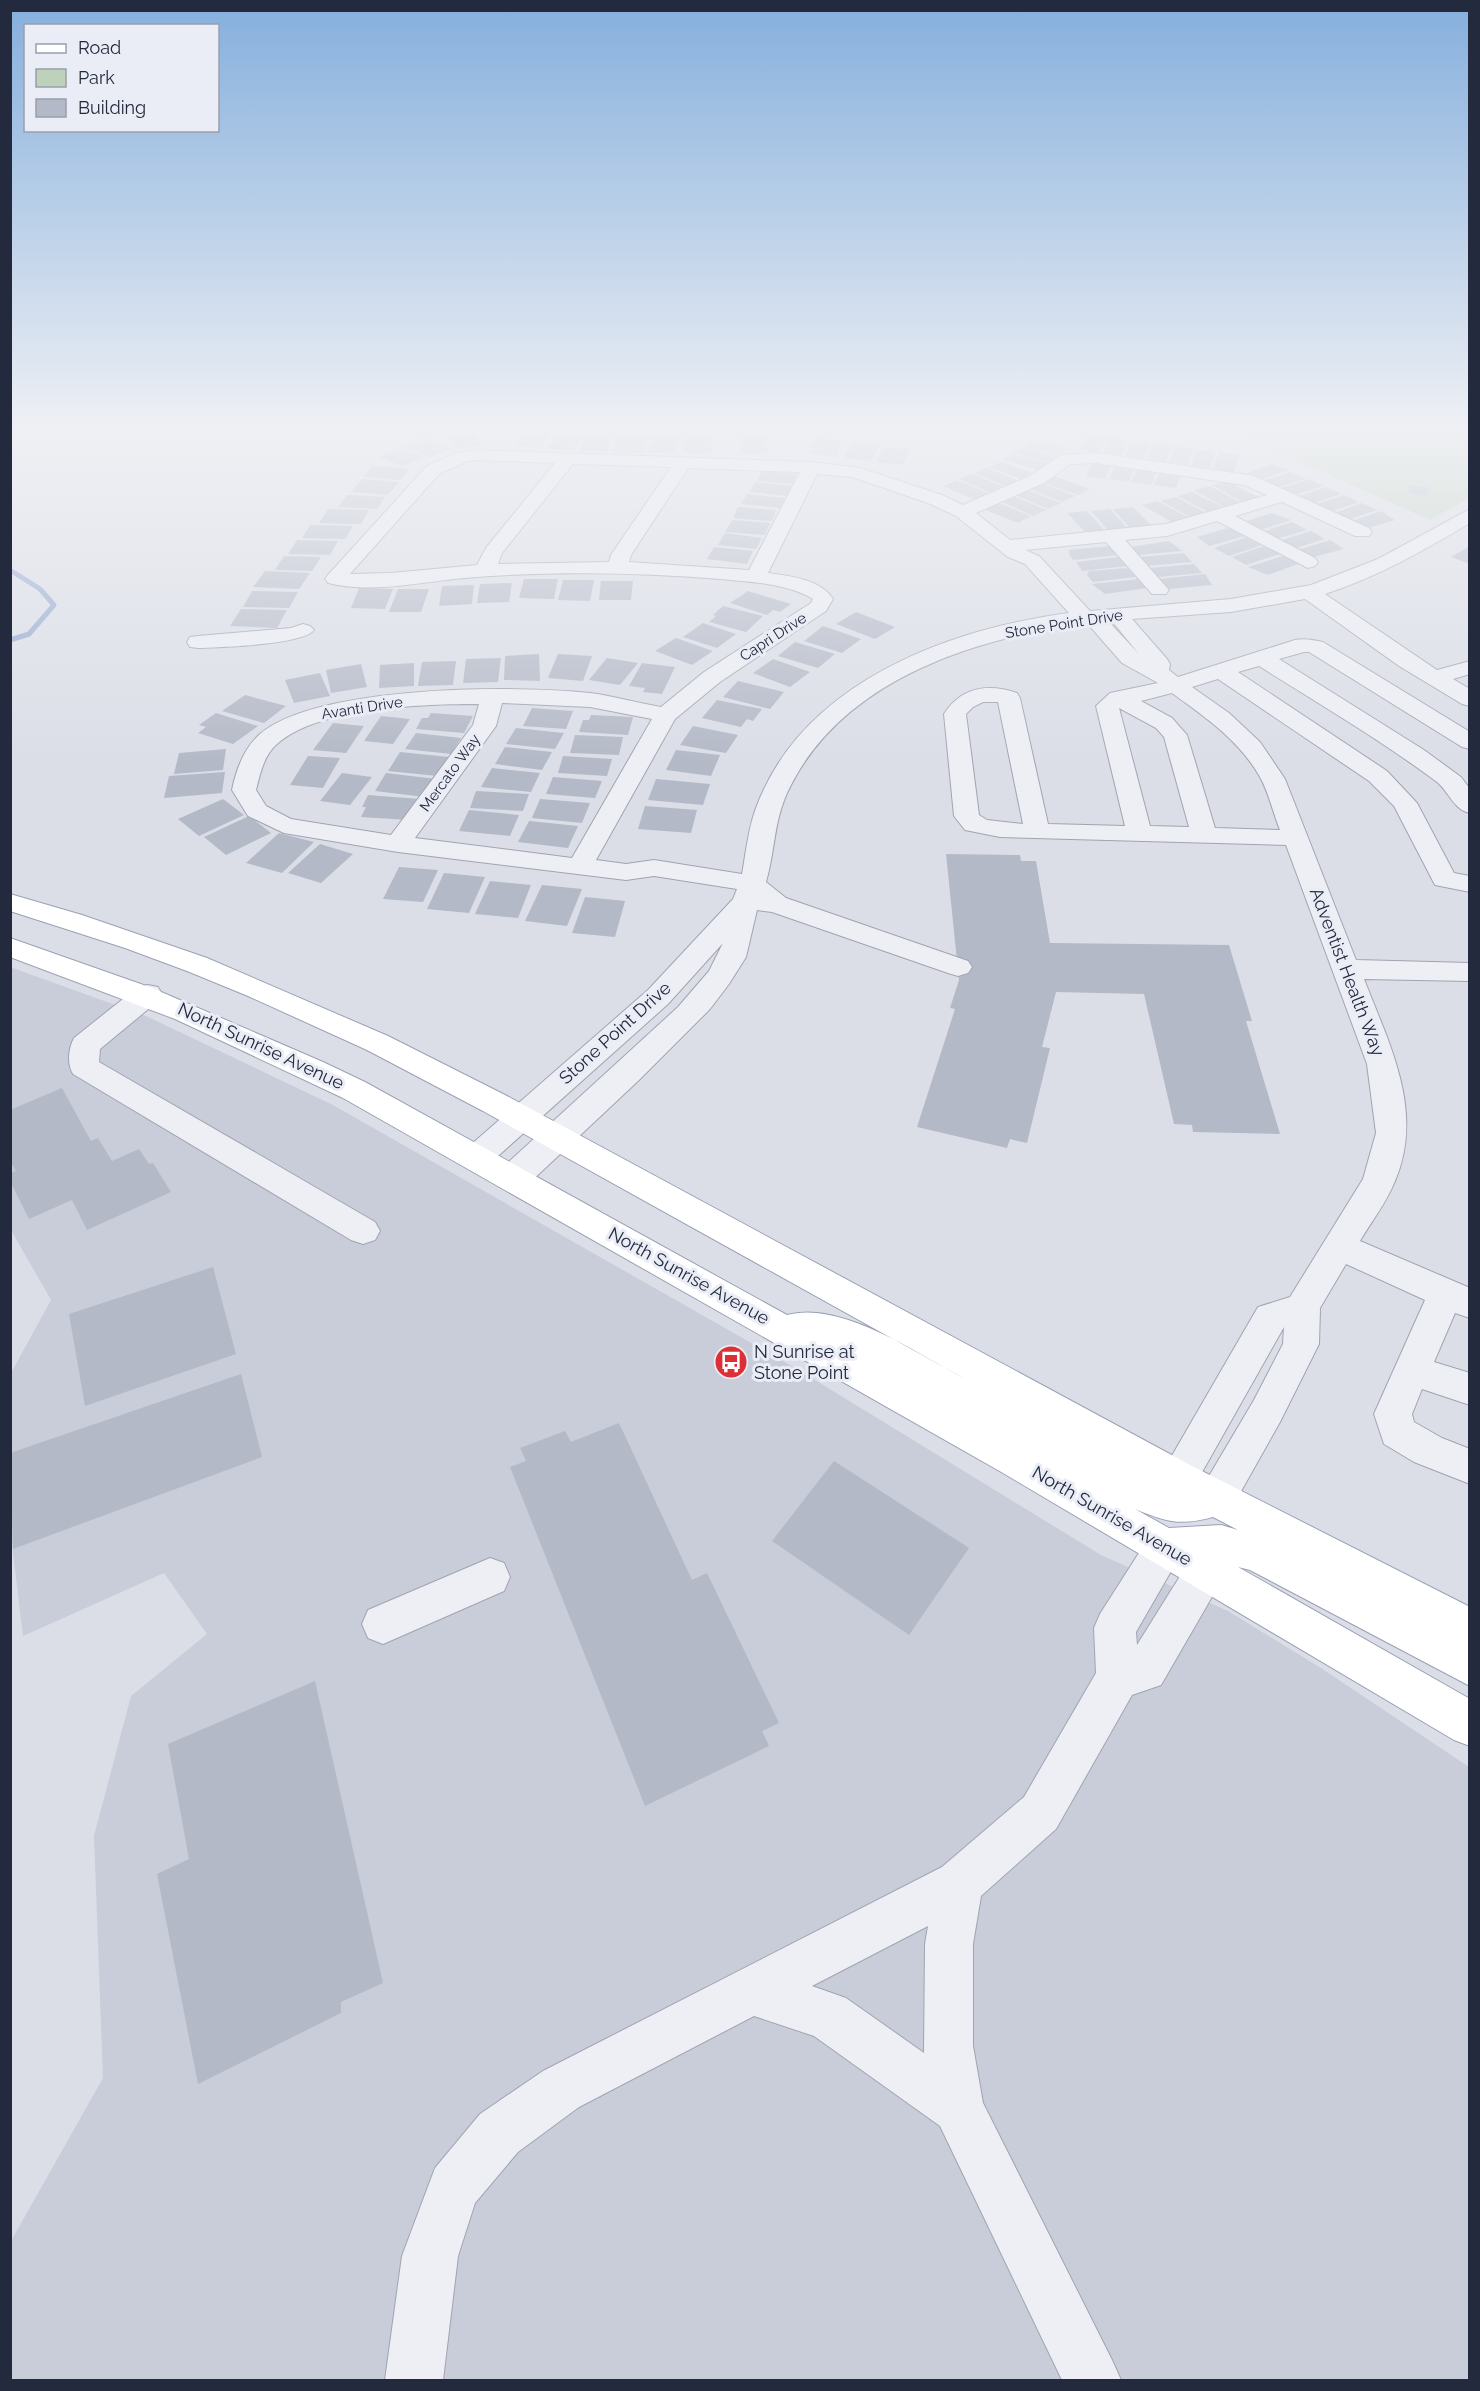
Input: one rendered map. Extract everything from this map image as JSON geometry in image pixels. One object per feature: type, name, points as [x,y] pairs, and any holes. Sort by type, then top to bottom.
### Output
[{"type":"main road","points":[[10,902],[155,948],[228,977],[387,1049],[706,1218],[1178,1478],[1470,1629]]},
{"type":"main road","name":"North Sunrise Avenue","points":[[10,947],[148,994],[301,1062],[477,1157],[783,1328],[1206,1569],[1470,1724]]},
{"type":"main road","points":[[783,1328],[812,1327],[854,1336],[1112,1478],[1153,1498],[1181,1504],[1216,1498]]},
{"type":"main road","points":[[1165,1547],[1221,1544],[1258,1554],[1470,1665]]},
{"type":"street","name":"Capri Drive","points":[[369,542],[335,579],[357,580],[485,571],[681,570],[756,576],[811,590],[823,599],[819,607],[712,676],[666,715],[580,866]]},
{"type":"street","points":[[485,571],[493,552],[501,542]]},
{"type":"street","points":[[617,569],[621,555],[630,542]]},
{"type":"street","points":[[756,576],[774,542]]},
{"type":"street","points":[[997,542],[1080,618]]},
{"type":"street","points":[[1014,556],[1084,542]]},
{"type":"street","points":[[1116,542],[1159,590]]},
{"type":"street","points":[[1269,542],[1308,562]]},
{"type":"street","name":"Stone Point Drive","points":[[513,1178],[676,1027],[726,966],[736,948],[741,932],[762,830],[784,773],[809,740],[843,706],[888,677],[940,653],[1016,629],[1118,614],[1235,606],[1309,592],[1346,582],[1383,566],[1424,542]]},
{"type":"street","points":[[1014,556],[1040,568],[1080,618]]},
{"type":"street","points":[[1309,592],[1380,643],[1470,699]]},
{"type":"street","name":"Adventist Health Way","points":[[1118,614],[1159,664],[1165,678]]},
{"type":"street","name":"Adventist Health Way","points":[[1080,618],[1130,658],[1165,678],[1221,718],[1252,747],[1273,779],[1382,1064],[1389,1100],[1392,1133],[1379,1181],[1302,1307],[1301,1344],[1268,1411],[1216,1498]]},
{"type":"street","points":[[198,642],[295,634],[303,630]]},
{"type":"street","points":[[1139,833],[1107,706],[1118,698],[1149,693],[1165,678],[1220,670],[1303,645],[1315,647],[1470,742]]},
{"type":"street","points":[[1262,658],[1416,755],[1452,783],[1470,806]]},
{"type":"street","points":[[1434,678],[1470,667]]},
{"type":"street","points":[[1220,670],[1378,776],[1405,803],[1444,879],[1470,884]]},
{"type":"street","points":[[1036,831],[1009,698],[999,694],[985,694],[966,700],[958,706],[955,714],[967,816],[974,825],[987,829],[1036,831],[1296,838]]},
{"type":"street","name":"Avanti Drive","points":[[666,715],[592,700],[491,696],[353,707],[305,718],[269,737],[249,766],[244,790],[257,811],[284,825],[398,844],[626,872],[646,885],[673,880],[749,893],[958,967]]},
{"type":"street","name":"Mercato Way","points":[[398,844],[484,726],[490,710],[491,696]]},
{"type":"street","points":[[1118,698],[1164,723],[1175,735],[1204,836]]},
{"type":"street","name":"Stone Point Drive","points":[[477,1157],[658,997],[749,893]]},
{"type":"street","points":[[1346,969],[1470,972]]},
{"type":"street","points":[[148,994],[84,1045],[84,1067],[363,1231]]},
{"type":"street","points":[[1338,1246],[1457,1299],[1412,1370],[1393,1414],[1397,1432],[1428,1450],[1470,1467]]},
{"type":"street","points":[[1178,1478],[1271,1317],[1302,1307]]},
{"type":"street","points":[[1412,1370],[1470,1389]]},
{"type":"street","points":[[414,2380],[433,2247],[454,2187],[499,2133],[561,2090],[959,1884],[1040,1813],[1118,1677],[1115,1628],[1165,1547]]},
{"type":"street","points":[[1118,1677],[1146,1670],[1206,1569]]},
{"type":"street","points":[[383,1624],[490,1577]]},
{"type":"street","points":[[959,1884],[949,1944],[948,2046],[958,2108],[1092,2380]]},
{"type":"street","points":[[752,1991],[828,2016],[958,2108]]},
{"type":"shaded area","points":[[10,967],[146,1016],[333,1105],[802,1372],[1101,1555],[1228,1611],[1321,1668],[1469,1767],[1469,2380],[11,2380],[11,2241],[103,2078],[94,1836],[131,1696],[207,1634],[164,1573],[23,1636],[10,1528],[11,1373],[51,1300],[11,1230]]},
{"type":"building","points":[[296,542],[338,542],[330,555],[288,554]]},
{"type":"building","points":[[720,542],[760,542],[756,549],[718,545]]},
{"type":"building","points":[[1170,542],[1182,551],[1138,555],[1130,547]]},
{"type":"building","points":[[1203,542],[1225,542],[1209,546]]},
{"type":"building","points":[[1233,542],[1256,542],[1262,545],[1229,556],[1214,548]]},
{"type":"building","points":[[1280,542],[1317,542],[1293,549]]},
{"type":"building","points":[[1325,542],[1332,542],[1344,549],[1310,558],[1295,551]]},
{"type":"building","points":[[1110,546],[1118,555],[1073,560],[1068,553],[1070,553],[1068,550]]},
{"type":"building","points":[[1264,546],[1280,554],[1246,565],[1232,557]]},
{"type":"building","points":[[1470,546],[1470,564],[1451,557]]},
{"type":"building","points":[[714,547],[753,551],[747,564],[707,559]]},
{"type":"building","points":[[1184,553],[1192,562],[1147,566],[1140,557]]},
{"type":"building","points":[[284,556],[321,557],[312,571],[275,570]]},
{"type":"building","points":[[1283,556],[1298,564],[1268,575],[1248,567]]},
{"type":"building","points":[[1118,557],[1128,566],[1082,571],[1076,562]]},
{"type":"building","points":[[1194,564],[1202,573],[1158,577],[1150,568]]},
{"type":"building","points":[[1127,568],[1136,577],[1093,582],[1087,575],[1089,571]]},
{"type":"building","points":[[265,571],[310,573],[299,589],[253,587]]},
{"type":"building","points":[[1205,574],[1212,585],[1168,589],[1159,579]]},
{"type":"building","points":[[524,579],[558,579],[554,599],[519,598]]},
{"type":"building","points":[[1139,579],[1147,588],[1105,594],[1092,584]]},
{"type":"building","points":[[563,580],[594,580],[590,601],[558,600]]},
{"type":"building","points":[[601,581],[633,581],[631,600],[599,600]]},
{"type":"building","points":[[512,583],[509,602],[477,603],[480,584]]},
{"type":"building","points":[[474,585],[472,604],[439,606],[442,586]]},
{"type":"building","points":[[359,588],[393,589],[385,609],[351,608]]},
{"type":"building","points":[[398,589],[429,589],[421,612],[389,612]]},
{"type":"building","points":[[252,591],[298,592],[289,608],[243,607]]},
{"type":"building","points":[[748,591],[791,604],[780,612],[773,610],[767,615],[730,603]]},
{"type":"building","points":[[723,606],[763,616],[746,632],[709,622]]},
{"type":"building","points":[[241,609],[287,610],[277,628],[230,626]]},
{"type":"building","points":[[856,612],[895,627],[875,639],[836,624]]},
{"type":"building","points":[[703,623],[736,634],[717,648],[683,637]]},
{"type":"building","points":[[823,626],[861,639],[842,653],[804,641]]},
{"type":"building","points":[[676,638],[713,651],[692,665],[655,651]]},
{"type":"building","points":[[795,642],[835,654],[818,668],[778,656]]},
{"type":"building","points":[[539,654],[540,681],[504,680],[505,656]]},
{"type":"building","points":[[558,654],[592,656],[583,681],[548,678]]},
{"type":"building","points":[[501,658],[498,682],[463,683],[466,659]]},
{"type":"building","points":[[607,658],[638,663],[620,685],[589,680]]},
{"type":"building","points":[[773,659],[810,672],[790,687],[753,673]]},
{"type":"building","points":[[456,661],[453,685],[418,686],[422,662]]},
{"type":"building","points":[[414,663],[414,686],[379,688],[380,665]]},
{"type":"building","points":[[642,663],[675,667],[662,694],[643,692],[645,688],[629,686]]},
{"type":"building","points":[[361,664],[367,687],[331,693],[326,670]]},
{"type":"building","points":[[320,673],[330,696],[294,703],[285,680]]},
{"type":"building","points":[[738,681],[784,692],[770,709],[723,697]]},
{"type":"building","points":[[245,695],[286,706],[264,723],[222,711]]},
{"type":"building","points":[[717,700],[762,709],[753,721],[747,719],[741,727],[702,718]]},
{"type":"building","points":[[532,708],[573,711],[566,729],[523,726]]},
{"type":"building","points":[[216,713],[258,726],[233,744],[198,733],[206,727],[199,725]]},
{"type":"building","points":[[431,713],[473,716],[464,733],[416,729],[422,718],[428,718]]},
{"type":"building","points":[[591,715],[633,717],[628,735],[579,732],[583,720],[589,720]]},
{"type":"building","points":[[381,716],[410,719],[393,744],[364,741]]},
{"type":"building","points":[[333,723],[364,726],[346,753],[313,750]]},
{"type":"building","points":[[693,726],[738,735],[726,753],[680,745]]},
{"type":"building","points":[[516,728],[564,733],[555,749],[506,744]]},
{"type":"building","points":[[416,733],[461,738],[451,754],[405,749]]},
{"type":"building","points":[[575,735],[623,737],[619,755],[570,753]]},
{"type":"building","points":[[505,747],[552,752],[542,770],[495,764]]},
{"type":"building","points":[[226,749],[223,770],[174,774],[179,753]]},
{"type":"building","points":[[676,750],[720,755],[711,776],[666,770]]},
{"type":"building","points":[[400,752],[449,757],[438,776],[388,771]]},
{"type":"building","points":[[308,756],[340,758],[323,788],[290,785]]},
{"type":"building","points":[[563,756],[612,759],[607,776],[558,773]]},
{"type":"building","points":[[492,768],[540,773],[531,792],[481,787]]},
{"type":"building","points":[[225,772],[222,793],[164,798],[169,776]]},
{"type":"building","points":[[342,773],[372,777],[350,805],[320,801]]},
{"type":"building","points":[[386,773],[436,779],[425,797],[375,791]]},
{"type":"building","points":[[553,777],[602,781],[595,798],[546,794]]},
{"type":"building","points":[[656,779],[710,784],[703,805],[648,800]]},
{"type":"building","points":[[476,791],[529,794],[523,811],[470,808]]},
{"type":"building","points":[[368,795],[420,799],[409,820],[361,817],[366,807],[362,807]]},
{"type":"building","points":[[223,799],[244,815],[199,836],[178,819]]},
{"type":"building","points":[[540,799],[590,803],[582,823],[532,818]]},
{"type":"building","points":[[645,806],[697,810],[691,833],[638,829]]},
{"type":"building","points":[[469,810],[519,815],[510,836],[459,831]]},
{"type":"building","points":[[249,816],[271,833],[226,855],[204,837]]},
{"type":"building","points":[[529,821],[578,826],[568,848],[518,842]]},
{"type":"building","points":[[279,833],[314,842],[282,873],[246,863]]},
{"type":"building","points":[[320,844],[353,854],[321,883],[288,873]]},
{"type":"building","points":[[946,854],[1020,855],[1021,861],[1036,861],[1050,943],[1229,945],[1252,1021],[1246,1021],[1280,1134],[1193,1132],[1192,1125],[1174,1124],[1144,994],[1056,992],[1042,1047],[1050,1048],[1027,1143],[1010,1139],[1007,1148],[917,1127],[955,1009],[950,1008],[959,980]]},
{"type":"building","points":[[399,867],[438,870],[423,902],[383,899]]},
{"type":"building","points":[[444,873],[485,877],[469,913],[427,909]]},
{"type":"building","points":[[490,881],[531,885],[518,918],[475,914]]},
{"type":"building","points":[[542,885],[582,889],[567,926],[525,921]]},
{"type":"building","points":[[585,897],[625,901],[615,937],[572,933]]},
{"type":"building","points":[[62,1088],[91,1141],[98,1138],[112,1161],[139,1149],[149,1164],[153,1163],[171,1192],[87,1230],[72,1200],[29,1219],[10,1181],[10,1173],[16,1171],[10,1161],[10,1110]]},
{"type":"building","points":[[213,1267],[236,1354],[85,1406],[69,1314]]},
{"type":"building","points":[[241,1374],[262,1457],[13,1549],[10,1453]]},
{"type":"building","points":[[619,1423],[692,1580],[707,1573],[779,1723],[762,1731],[769,1746],[645,1806],[510,1467],[526,1461],[520,1448],[565,1431],[571,1442]]},
{"type":"building","points":[[834,1461],[969,1548],[909,1635],[772,1541]]},
{"type":"building","points":[[315,1681],[383,1983],[341,2002],[341,2013],[198,2084],[157,1874],[189,1859],[168,1744]]},
{"type":"waterway","points":[[10,570],[40,589],[54,605],[29,634],[10,640]]},
{"type":"place","name":"N Sunrise at Stone Point","points":[[731,1362]]}]
